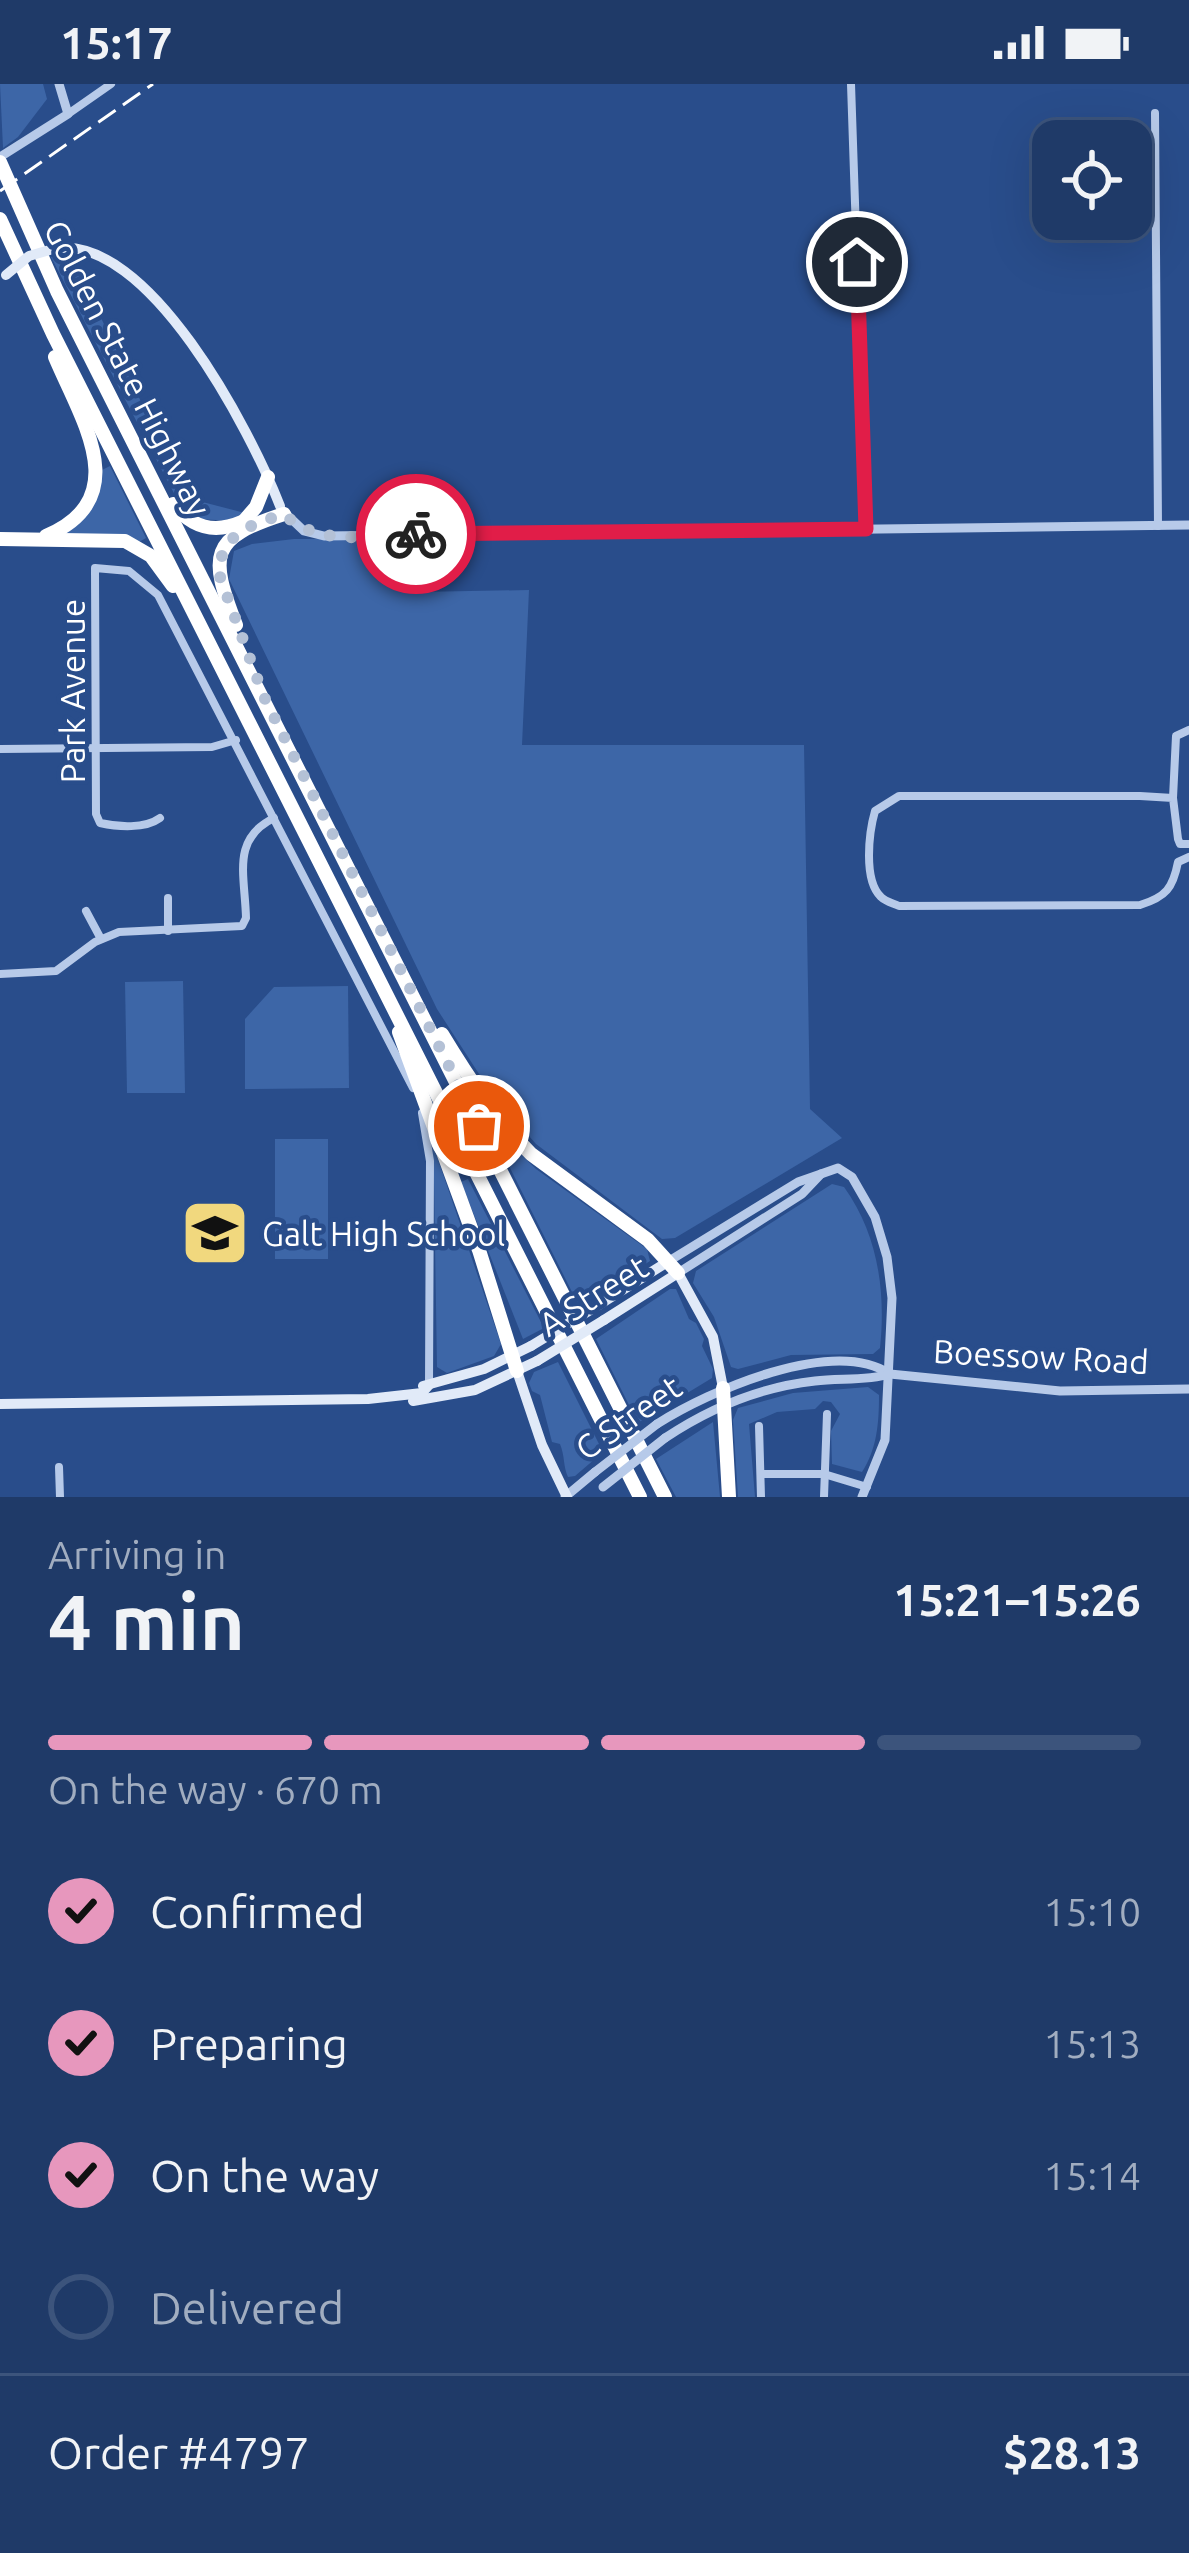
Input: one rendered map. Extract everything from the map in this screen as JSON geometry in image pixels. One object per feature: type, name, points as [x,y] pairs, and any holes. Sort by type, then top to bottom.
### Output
[{"type":"highway","name":"Golden State Highway","points":[[0,159],[57,291],[665,1497]]},
{"type":"highway","name":"Golden State Highway","points":[[0,219],[31,290],[640,1497]]},
{"type":"highway","points":[[31,290],[98,466],[93,495],[82,514],[69,526],[41,538]]},
{"type":"highway","points":[[138,448],[188,520],[213,530],[282,510]]},
{"type":"highway","points":[[243,522],[256,507],[268,477]]},
{"type":"highway","points":[[264,697],[223,590],[219,564],[232,536],[282,510]]},
{"type":"highway","points":[[0,538],[114,539],[143,550],[164,571],[225,673]]},
{"type":"highway","points":[[384,937],[464,1071],[514,1137],[649,1240],[673,1267]]},
{"type":"highway","points":[[374,966],[479,1250],[515,1363]]},
{"type":"highway","points":[[723,1388],[729,1497]]},
{"type":"main road","points":[[3,278],[28,256],[53,249],[100,253],[120,264],[211,373],[282,510]]},
{"type":"main road","points":[[673,1267],[713,1337],[723,1388]]},
{"type":"main road","name":"A Street","points":[[368,1399],[387,1391],[537,1361],[604,1320],[673,1267]]},
{"type":"main road","name":"A Street","points":[[4,1401],[433,1400],[475,1390],[531,1346],[673,1267]]},
{"type":"main road","points":[[515,1363],[542,1445],[566,1496]]},
{"type":"street","points":[[58,84],[68,114]]},
{"type":"street","points":[[0,159],[111,84]]},
{"type":"street","points":[[851,84],[866,529]]},
{"type":"street","points":[[1155,113],[1158,526]]},
{"type":"street","points":[[282,510],[304,531],[323,536],[1189,525]]},
{"type":"street","name":"Park Avenue","points":[[160,818],[151,825],[100,823],[96,814],[95,568],[129,572],[152,588],[236,740]]},
{"type":"street","points":[[1189,730],[1176,736],[1173,746],[1178,839],[1180,844],[1189,844]]},
{"type":"street","points":[[0,749],[212,747],[236,740],[422,1111],[430,1161],[429,1385]]},
{"type":"street","points":[[1173,798],[899,796],[875,811],[870,830],[872,880],[880,897],[899,906],[1140,905],[1162,898],[1174,884],[1178,862],[1189,857]]},
{"type":"street","points":[[0,974],[56,970],[119,932],[242,926],[246,918],[246,840],[274,818]]},
{"type":"street","points":[[167,898],[168,931]]},
{"type":"street","points":[[86,911],[101,939]]},
{"type":"street","name":"A Street","points":[[673,1267],[802,1194],[822,1173],[846,1170],[874,1217],[887,1258],[892,1298],[890,1374]]},
{"type":"street","name":"C Street","points":[[566,1496],[657,1424],[723,1388],[814,1364],[874,1363],[890,1374]]},
{"type":"street","points":[[760,1474],[824,1474],[865,1492],[885,1440],[890,1374]]},
{"type":"street","name":"C Street","points":[[591,1497],[665,1438],[724,1405],[786,1385],[890,1374]]},
{"type":"street","name":"Boessow Road","points":[[890,1374],[1060,1391],[1189,1389]]},
{"type":"street","points":[[824,1497],[827,1414]]},
{"type":"street","points":[[759,1426],[761,1497]]},
{"type":"street","points":[[59,1467],[60,1497]]},
{"type":"shaded area","points":[[0,84],[43,84],[47,99],[18,137],[3,148]]},
{"type":"shaded area","points":[[70,253],[187,498],[245,513],[236,521],[196,519],[178,501],[51,257]]},
{"type":"shaded area","points":[[110,466],[146,538],[139,542],[57,536],[90,510],[102,470]]},
{"type":"shaded area","points":[[294,539],[416,539],[417,592],[529,590],[522,745],[804,745],[810,1109],[842,1138],[675,1238],[662,1239],[536,1144],[492,1094],[437,1009],[229,579],[234,551]]},
{"type":"shaded area","points":[[183,981],[185,1093],[127,1093],[125,982]]},
{"type":"shaded area","points":[[348,986],[349,1088],[245,1089],[245,1019],[274,987]]},
{"type":"shaded area","points":[[428,1130],[501,1344],[494,1356],[447,1373],[437,1367],[434,1181]]},
{"type":"shaded area","points":[[504,1138],[536,1169],[647,1249],[650,1261],[579,1306],[497,1142]]},
{"type":"shaded area","points":[[275,1139],[328,1139],[328,1259],[275,1259]]},
{"type":"shaded area","points":[[468,1179],[544,1328],[523,1339],[461,1182]]},
{"type":"shaded area","points":[[832,1184],[844,1187],[856,1205],[872,1244],[882,1306],[880,1348],[873,1354],[791,1355],[731,1367],[714,1317],[693,1283],[696,1271]]},
{"type":"shaded area","points":[[676,1289],[704,1339],[712,1378],[638,1423],[596,1339]]},
{"type":"shaded area","points":[[558,1362],[603,1452],[568,1477],[560,1444],[552,1442],[540,1395],[529,1383],[534,1372]]},
{"type":"shaded area","points":[[868,1387],[879,1395],[878,1416],[874,1445],[862,1472],[832,1464],[831,1431],[840,1414],[831,1402],[823,1401],[815,1409],[777,1412],[749,1424],[755,1497],[738,1497],[733,1420],[738,1408],[793,1393]]},
{"type":"shaded area","points":[[713,1422],[720,1497],[676,1497],[656,1459]]},
{"type":"railway","points":[[0,191],[153,84]]},
{"type":"way so far","points":[[416,534],[320,536],[304,531],[284,514],[232,536],[222,553],[219,574],[264,697],[479,1126]]},
{"type":"place","name":"Galt High School","points":[[215,1233]]},
{"type":"route","points":[[416,534],[866,529],[857,262]]}]
